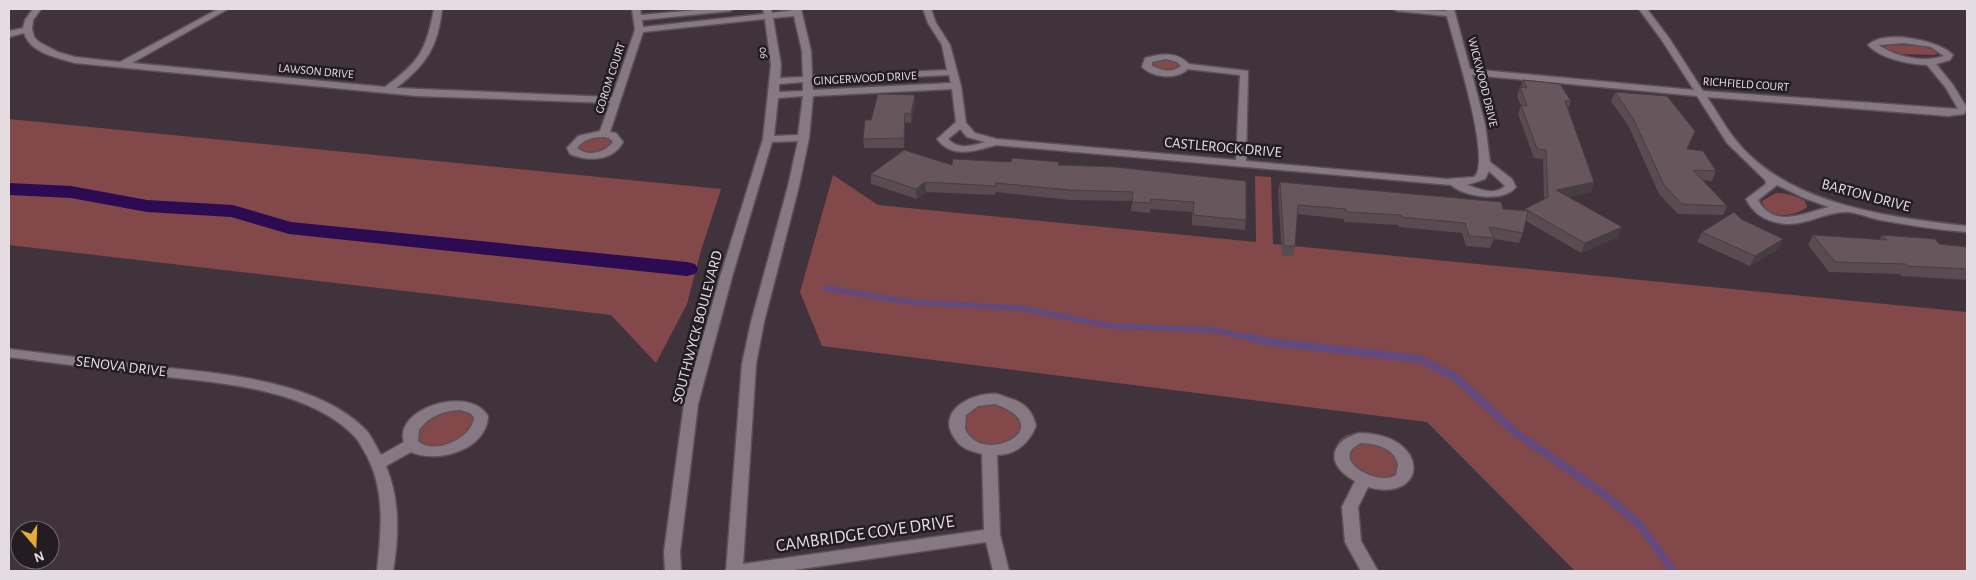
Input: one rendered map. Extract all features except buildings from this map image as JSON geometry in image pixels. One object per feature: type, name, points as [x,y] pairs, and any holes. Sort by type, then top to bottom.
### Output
[{"type":"street","points":[[9,34],[28,30],[28,23],[37,9]]},
{"type":"street","points":[[122,65],[224,9]]},
{"type":"street","points":[[388,90],[413,70],[424,58],[434,36],[438,9]]},
{"type":"street","name":"GOROM COURT","points":[[604,134],[639,30],[637,13],[730,9]]},
{"type":"street","points":[[927,9],[932,23],[946,45],[956,86],[961,123]]},
{"type":"street","points":[[1397,9],[1450,11]]},
{"type":"street","name":"BARTON DRIVE","points":[[1643,9],[1701,93],[1731,141],[1743,155],[1762,170],[1804,193],[1857,211],[1909,223],[1967,229]]},
{"type":"street","points":[[734,571],[749,365],[761,308],[804,138],[808,79],[806,50],[798,11]]},
{"type":"street","name":"GOROM COURT","points":[[639,30],[768,12],[798,11]]},
{"type":"street","name":"WICKWOOD DRIVE","points":[[1450,11],[1468,72],[1484,144],[1485,172],[1480,178]]},
{"type":"street","name":"90","points":[[768,12],[773,36],[774,95]]},
{"type":"street","name":"LAWSON DRIVE","points":[[28,30],[39,49],[75,60],[388,90],[616,100]]},
{"type":"street","points":[[1876,42],[1916,43],[1938,48],[1949,55],[1947,58],[1930,62],[1883,53],[1872,45],[1876,42]]},
{"type":"street","name":"RICHFIELD COURT","points":[[1468,72],[1948,113],[1962,112],[1963,109],[1950,87],[1930,62]]},
{"type":"street","points":[[1186,66],[1245,73],[1241,163]]},
{"type":"street","name":"GINGERWOOD DRIVE","points":[[775,81],[953,72]]},
{"type":"street","name":"GINGERWOOD DRIVE","points":[[774,95],[956,86]]},
{"type":"street","name":"SOUTHWYCK BOULEVARD","points":[[673,571],[672,552],[691,404],[726,277],[768,139],[774,95]]},
{"type":"street","name":"CASTLEROCK DRIVE","points":[[997,142],[970,150],[956,149],[947,145],[942,139],[961,123],[971,135],[997,142],[1446,182],[1483,193],[1496,194],[1507,192],[1511,187],[1508,181],[1485,163]]},
{"type":"street","points":[[768,139],[804,138]]},
{"type":"street","points":[[1762,170],[1770,179],[1772,185],[1752,199],[1754,205],[1759,210],[1771,216],[1793,221],[1802,220],[1818,212],[1830,209],[1857,211]]},
{"type":"street","name":"CASTLEROCK DRIVE","points":[[1446,182],[1480,178]]},
{"type":"street","name":"SENOVA DRIVE","points":[[9,353],[232,380],[293,394],[330,411],[360,432],[379,463]]},
{"type":"street","points":[[996,399],[1009,402],[1020,408],[1028,417],[1029,426],[1025,436],[1016,445],[1004,449],[989,450],[975,447],[964,441],[957,431],[956,421],[960,412],[976,402],[996,399]]},
{"type":"street","points":[[460,405],[471,407],[479,412],[482,420],[479,429],[471,438],[459,446],[445,451],[431,452],[419,450],[411,445],[409,437],[412,428],[420,419],[432,411],[446,406],[460,405]]},
{"type":"street","points":[[385,571],[391,536],[388,495],[379,463],[411,445]]},
{"type":"street","points":[[989,450],[992,535],[1001,571]]},
{"type":"street","points":[[1363,480],[1350,507],[1353,542],[1370,571]]},
{"type":"street","name":"CAMBRIDGE COVE DRIVE","points":[[743,571],[992,535]]},
{"type":"shaded area","points":[[1891,45],[1922,46],[1938,53],[1934,55],[1901,54],[1884,48]]},
{"type":"shaded area","points":[[1174,58],[1182,66],[1169,73],[1143,65],[1145,60]]},
{"type":"shaded area","points":[[9,119],[721,189],[700,254],[687,304],[656,363],[611,315],[9,245]]},
{"type":"shaded area","points":[[595,131],[613,133],[615,142],[593,152],[588,152],[571,145],[575,138]]},
{"type":"shaded area","points":[[833,175],[878,205],[1256,242],[1255,176],[1271,177],[1273,244],[1967,312],[1967,571],[1575,571],[1427,422],[822,346],[800,292]]},
{"type":"shaded area","points":[[1776,193],[1788,194],[1805,201],[1807,207],[1789,215],[1775,214],[1764,207],[1762,201]]},
{"type":"shaded area","points":[[1005,403],[1025,426],[1016,438],[1003,444],[988,445],[974,442],[969,438],[964,430],[963,417],[976,405]]},
{"type":"shaded area","points":[[461,407],[479,418],[461,444],[419,449],[414,430],[429,416]]},
{"type":"shaded area","points":[[1363,432],[1383,437],[1398,450],[1399,471],[1390,476],[1374,478],[1336,456],[1339,441],[1347,435]]},
{"type":"waterway","points":[[9,189],[71,192],[147,206],[233,211],[289,228],[687,269]]},
{"type":"waterway","points":[[825,288],[910,302],[1019,308],[1111,326],[1214,330],[1255,339]]},
{"type":"waterway","points":[[1249,337],[1272,342],[1419,359],[1455,377],[1515,432],[1604,494],[1640,525],[1673,571]]}]
